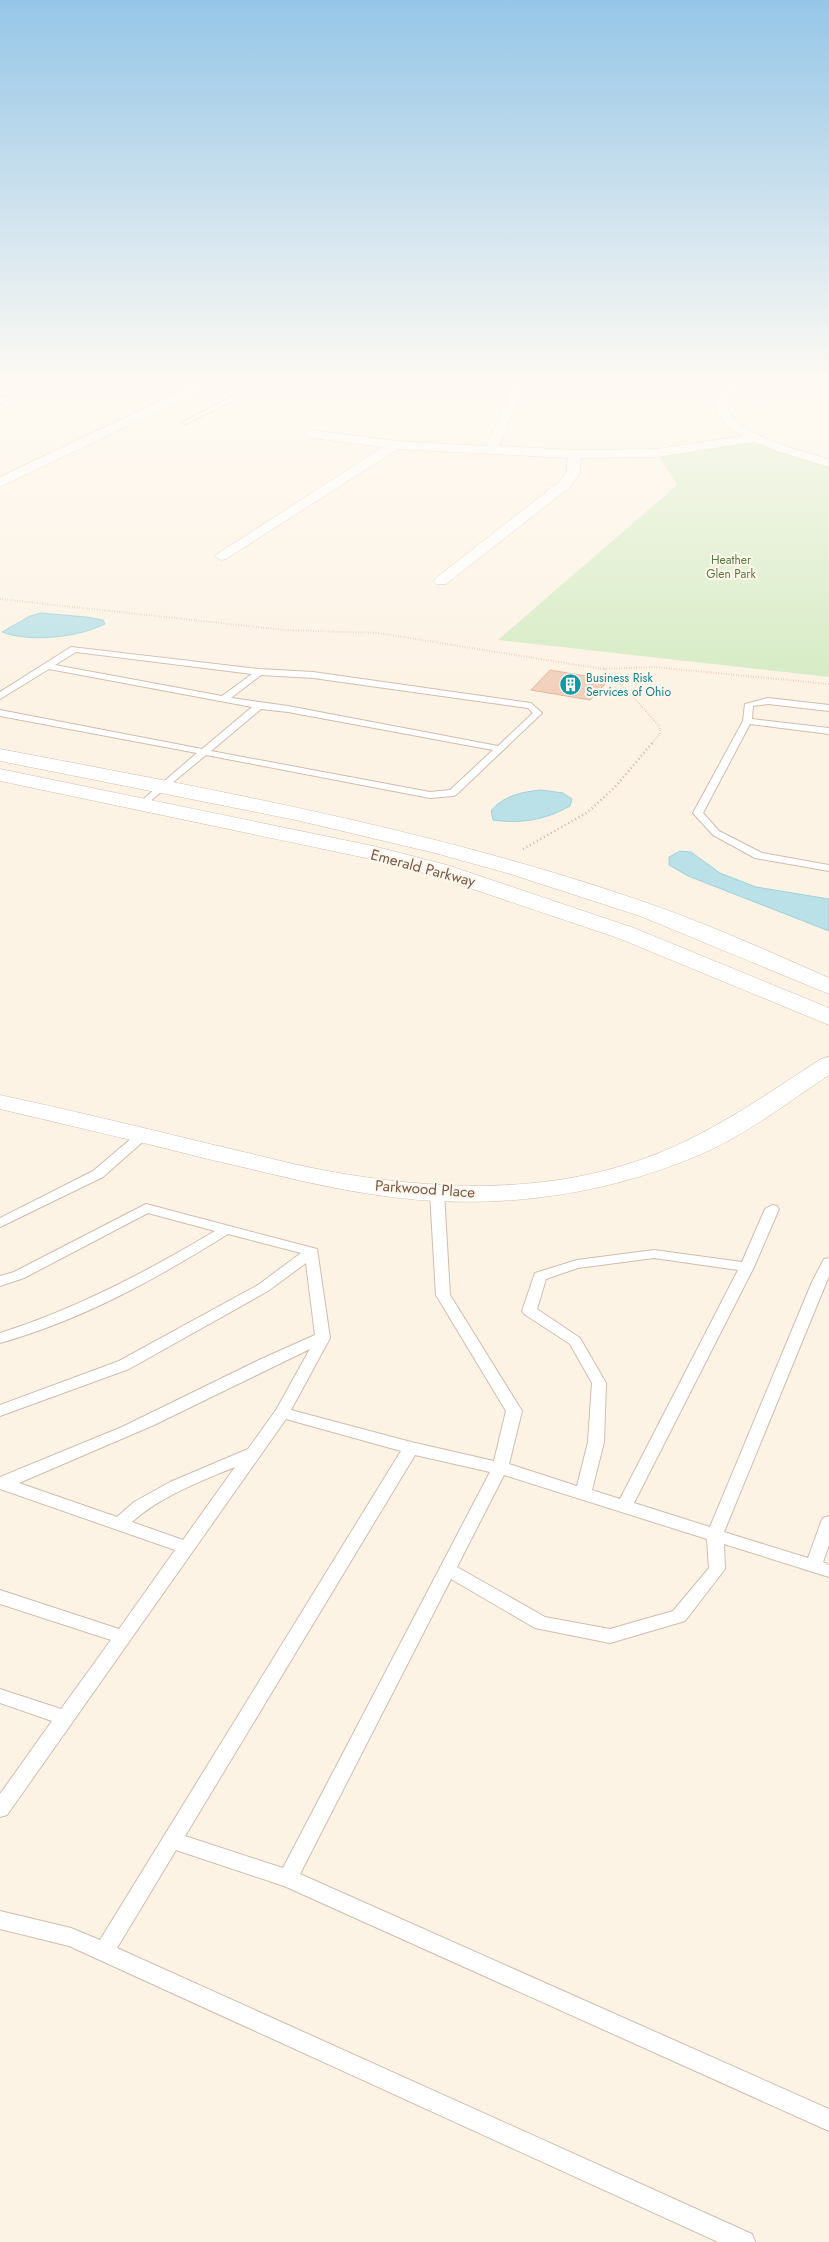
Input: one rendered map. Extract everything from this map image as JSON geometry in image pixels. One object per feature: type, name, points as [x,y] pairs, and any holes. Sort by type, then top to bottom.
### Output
[{"type":"main road","name":"Emerald Parkway","points":[[0,755],[393,835],[526,871],[652,912],[745,949],[829,987]]},
{"type":"main road","name":"Emerald Parkway","points":[[0,775],[373,853],[481,883],[626,933],[829,1017]]},
{"type":"street","points":[[221,556],[338,482]]},
{"type":"street","points":[[440,581],[567,482]]},
{"type":"street","name":"Parkwood Place","points":[[0,1102],[328,1179],[437,1193],[494,1193],[547,1190],[603,1180],[692,1149],[729,1129],[829,1064]]},
{"type":"lane","points":[[0,696],[74,650],[259,672],[313,675],[531,706],[538,713],[453,792],[430,795],[0,713]]},
{"type":"lane","points":[[48,666],[500,749]]},
{"type":"lane","points":[[224,699],[259,672]]},
{"type":"lane","points":[[829,708],[768,701],[749,704],[747,720],[698,813],[716,833],[759,856],[829,868]]},
{"type":"lane","points":[[143,804],[259,706]]},
{"type":"lane","points":[[747,720],[829,731]]},
{"type":"lane","points":[[0,1223],[98,1174],[144,1135]]},
{"type":"lane","points":[[288,1878],[500,1468],[514,1411],[442,1295],[437,1193]]},
{"type":"lane","points":[[0,1281],[19,1275],[146,1208],[312,1252]]},
{"type":"lane","points":[[624,1506],[747,1268],[772,1209]]},
{"type":"lane","points":[[0,1338],[32,1328],[93,1304],[163,1269],[227,1229]]},
{"type":"lane","points":[[0,1808],[282,1413],[323,1338],[312,1252]]},
{"type":"lane","points":[[0,1411],[124,1365],[263,1288],[312,1252]]},
{"type":"lane","points":[[583,1494],[596,1442],[599,1382],[575,1341],[529,1311],[540,1276],[577,1264],[654,1254],[747,1268]]},
{"type":"lane","points":[[447,1569],[541,1623],[610,1636],[678,1616],[717,1569],[715,1535],[819,1282],[829,1262]]},
{"type":"lane","points":[[1,1483],[147,1422],[231,1382],[289,1351],[323,1338]]},
{"type":"lane","points":[[282,1413],[411,1448],[500,1468],[829,1571]]},
{"type":"lane","points":[[104,1952],[411,1448]]},
{"type":"lane","points":[[120,1524],[140,1506],[176,1486],[253,1453]]},
{"type":"lane","points":[[1,1483],[186,1547]]},
{"type":"lane","points":[[813,1566],[829,1522]]},
{"type":"lane","points":[[0,1597],[122,1637]]},
{"type":"lane","points":[[0,1696],[64,1718]]},
{"type":"lane","points":[[171,1840],[288,1878],[829,2120]]},
{"type":"lane","points":[[0,1920],[72,1937],[744,2242]]},
{"type":"path","points":[[604,669],[654,667],[829,684]]},
{"type":"green space","name":"Heather Glen Park","points":[[675,482],[829,482],[829,677],[498,640],[677,485]]},
{"type":"water","points":[[41,613],[86,617],[103,620],[105,624],[94,629],[54,637],[26,637],[2,632],[30,616]]},
{"type":"water","points":[[541,790],[563,793],[572,799],[570,806],[551,815],[533,820],[493,820],[491,811],[507,798]]},
{"type":"water","points":[[680,851],[691,852],[720,873],[756,887],[829,899],[829,931],[688,876],[669,865],[669,857]]},
{"type":"building","name":"Business Risk Services of Ohio","points":[[550,670],[609,680],[590,700],[531,690]]},
{"type":"place","name":"Business Risk Services of Ohio","points":[[570,685]]}]
